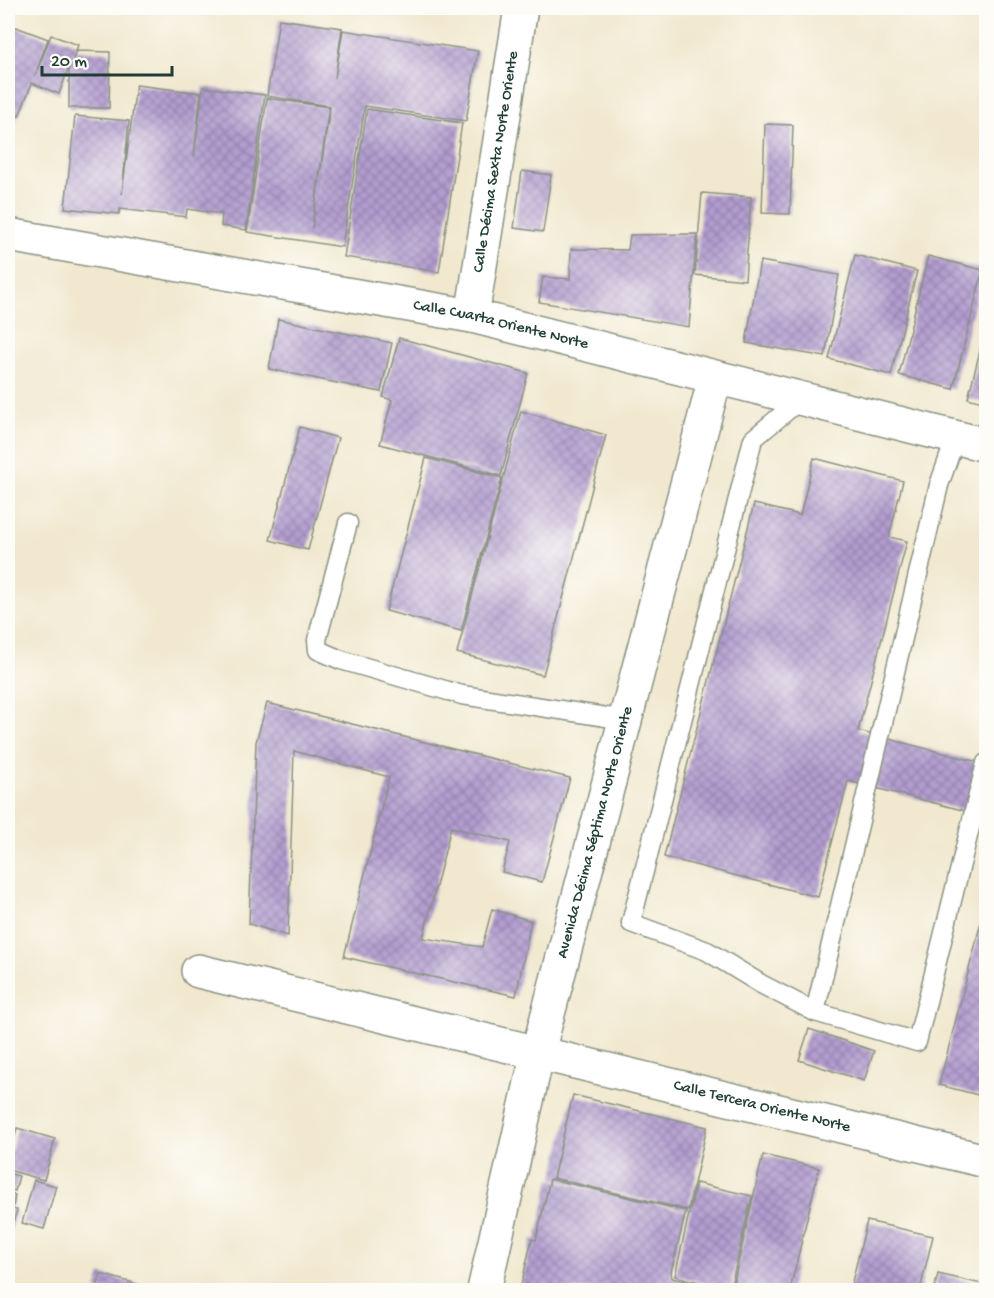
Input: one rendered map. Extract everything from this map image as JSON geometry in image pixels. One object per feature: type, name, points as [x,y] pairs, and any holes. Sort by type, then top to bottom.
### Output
[{"type":"street","name":"Calle Décima Sexta Norte Oriente","points":[[472,316],[521,8]]},
{"type":"street","name":"Calle Cuarta Oriente Norte","points":[[8,235],[472,316],[971,441]]},
{"type":"street","name":"Avenida Décima Séptima Norte Oriente","points":[[484,1290],[538,1052],[715,378]]},
{"type":"street","name":"Calle Tercera Oriente Norte","points":[[198,971],[987,1161]]},
{"type":"lane","points":[[801,399],[753,439],[631,924],[707,951],[761,984],[815,1012],[917,1042],[987,763]]},
{"type":"lane","points":[[815,1012],[939,485],[971,441]]},
{"type":"lane","points":[[348,522],[317,640],[318,650],[341,660],[462,695],[626,720]]},
{"type":"building","points":[[279,19],[342,28],[335,78],[343,30],[478,51],[466,121],[365,106],[342,247],[247,232],[267,98],[329,107],[312,228],[330,106],[267,96]]},
{"type":"building","points":[[8,24],[48,39],[35,76],[51,35],[78,45],[73,60],[77,51],[110,52],[109,108],[69,108],[69,67],[59,94],[32,83],[19,116],[8,112]]},
{"type":"building","points":[[136,85],[201,93],[194,157],[203,87],[265,95],[246,230],[221,226],[222,214],[187,209],[186,217],[120,209],[119,214],[65,208],[75,116],[129,121],[122,194]]},
{"type":"building","points":[[367,109],[462,123],[439,272],[344,257]]},
{"type":"building","points":[[8,113],[17,117],[8,142]]},
{"type":"building","points":[[765,124],[793,125],[790,214],[762,213]]},
{"type":"building","points":[[522,171],[551,175],[543,232],[514,228]]},
{"type":"building","points":[[702,193],[751,197],[745,280],[695,275]]},
{"type":"building","points":[[697,234],[689,327],[539,302],[543,277],[570,279],[571,249],[628,250],[630,235]]},
{"type":"building","points":[[855,255],[917,271],[891,375],[829,359]]},
{"type":"building","points":[[928,256],[983,270],[953,389],[899,375]]},
{"type":"building","points":[[760,261],[839,275],[825,357],[746,343]]},
{"type":"building","points":[[278,319],[392,343],[381,392],[269,369]]},
{"type":"building","points":[[986,327],[986,403],[968,398]]},
{"type":"building","points":[[399,338],[528,373],[501,476],[380,444],[392,400],[383,397]]},
{"type":"building","points":[[521,411],[606,435],[543,675],[457,653]]},
{"type":"building","points":[[300,427],[338,438],[308,550],[270,540]]},
{"type":"building","points":[[426,458],[502,478],[461,631],[386,611]]},
{"type":"building","points":[[814,458],[903,481],[889,537],[907,541],[858,731],[986,764],[986,816],[848,781],[818,897],[664,857],[754,504],[800,515]]},
{"type":"building","points":[[267,703],[570,778],[542,882],[502,872],[510,842],[451,827],[423,938],[482,947],[492,909],[531,921],[516,996],[344,957],[389,777],[294,751],[288,936],[249,924],[256,742]]},
{"type":"building","points":[[986,903],[986,1097],[939,1085]]},
{"type":"building","points":[[809,1029],[874,1051],[864,1081],[799,1060]]},
{"type":"building","points":[[573,1095],[707,1127],[688,1210],[553,1178]]},
{"type":"building","points":[[17,1128],[55,1139],[44,1180],[8,1170],[8,1161]]},
{"type":"building","points":[[763,1155],[819,1168],[790,1290],[732,1290]]},
{"type":"building","points":[[8,1173],[19,1176],[15,1191],[8,1189]]},
{"type":"building","points":[[550,1179],[686,1211],[671,1272],[672,1278],[712,1287],[711,1290],[520,1290],[532,1239],[536,1240]]},
{"type":"building","points":[[34,1180],[56,1186],[44,1229],[22,1223]]},
{"type":"building","points":[[696,1183],[752,1196],[730,1290],[675,1276]]},
{"type":"building","points":[[8,1193],[15,1195],[13,1207],[8,1205]]},
{"type":"building","points":[[8,1208],[17,1210],[8,1240]]},
{"type":"building","points":[[867,1221],[933,1236],[920,1290],[850,1290]]},
{"type":"building","points":[[101,1274],[158,1290],[96,1290]]},
{"type":"building","points":[[938,1274],[986,1285],[986,1290],[934,1290]]}]
